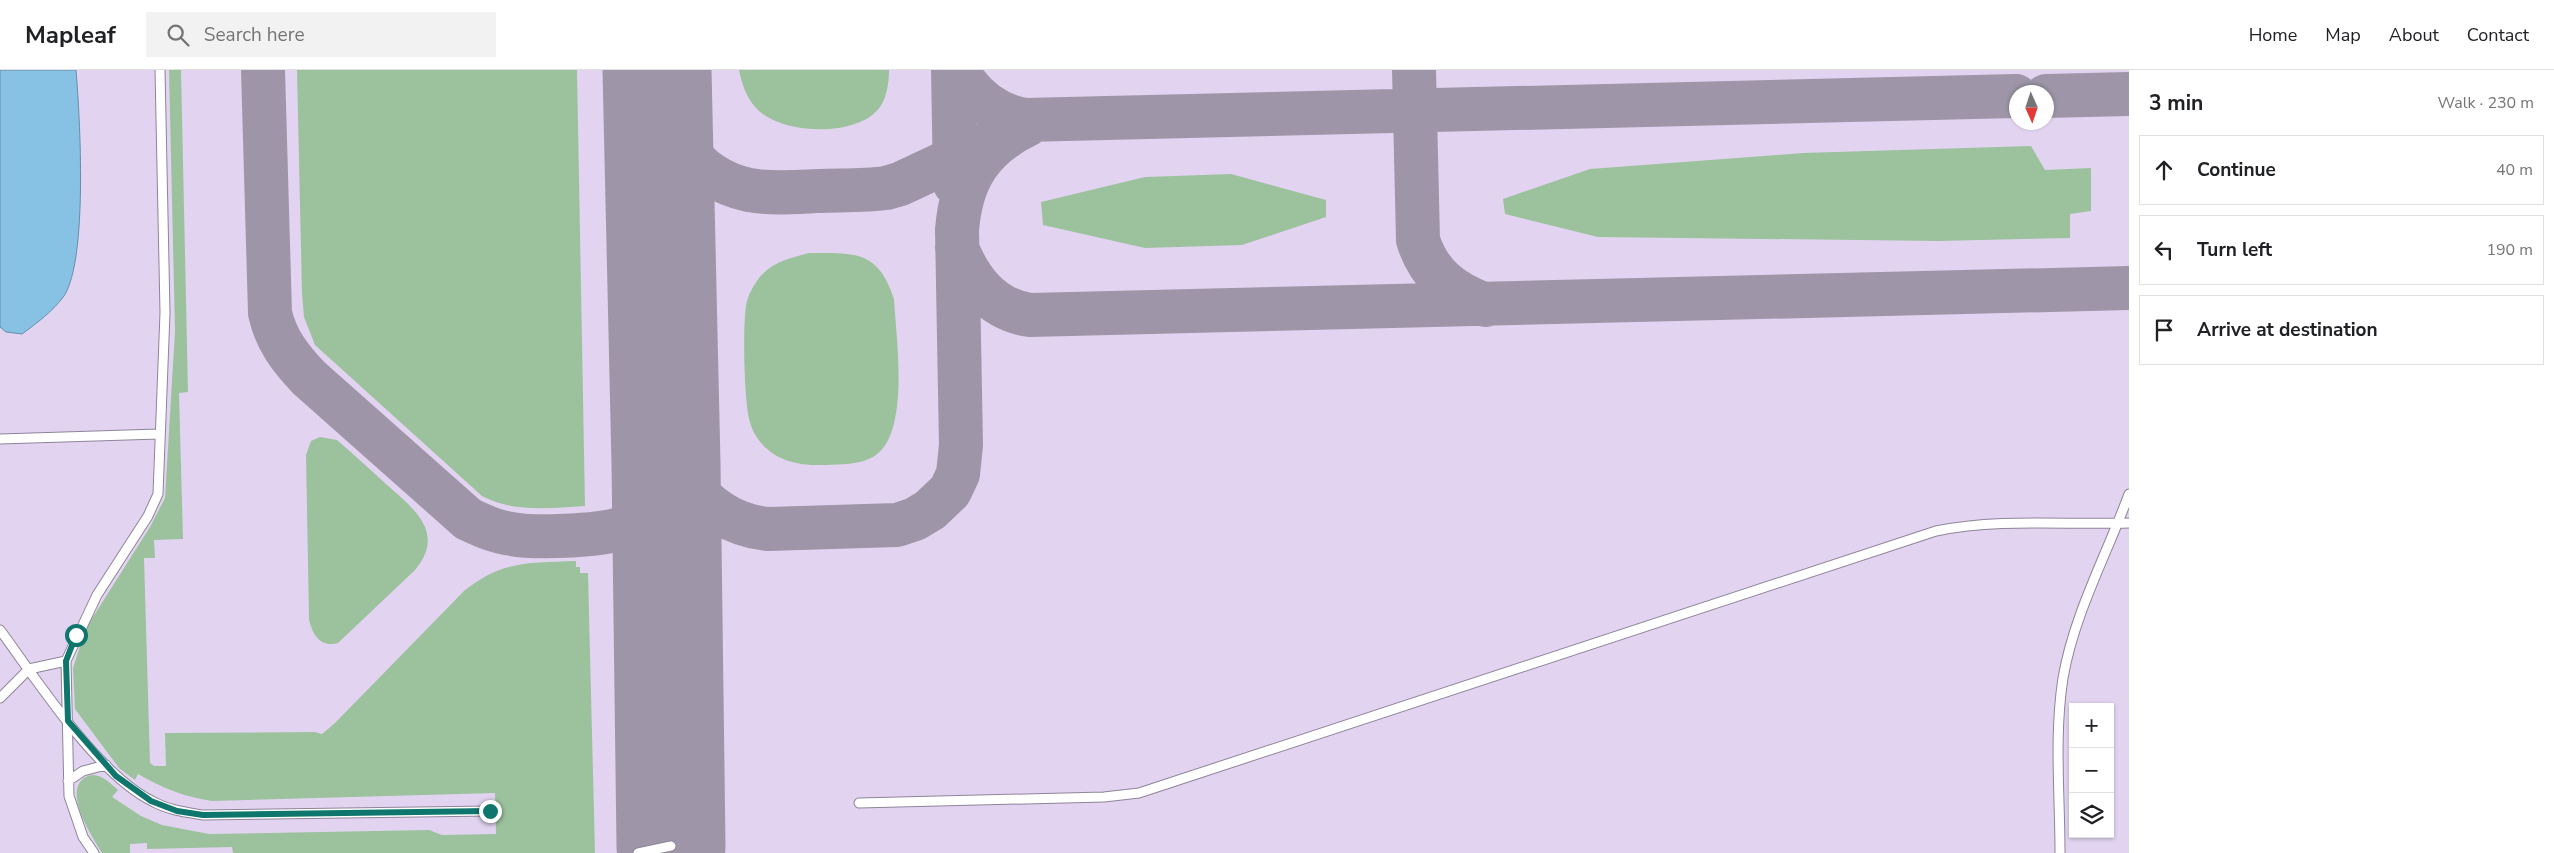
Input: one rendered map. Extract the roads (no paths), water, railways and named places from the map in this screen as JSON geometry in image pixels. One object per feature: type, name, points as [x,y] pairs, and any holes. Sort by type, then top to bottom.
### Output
[{"type":"lane","points":[[94,853],[83,837],[69,796],[66,661],[97,595],[148,516],[158,494],[165,322],[160,70]]},
{"type":"lane","points":[[0,439],[159,434]]},
{"type":"lane","points":[[2060,853],[2058,737],[2064,676],[2076,629],[2129,494]]},
{"type":"lane","points":[[859,803],[1104,797],[1139,793],[1936,531],[1978,525],[2129,523]]},
{"type":"lane","points":[[0,630],[68,721],[116,776],[151,801],[177,811],[203,815],[490,811]]},
{"type":"lane","points":[[0,698],[29,669],[66,661]]},
{"type":"lane","points":[[68,781],[83,771],[106,765]]},
{"type":"lane","points":[[638,853],[671,846]]},
{"type":"water","points":[[0,70],[76,70],[80,187],[77,252],[72,278],[64,296],[55,307],[22,334],[6,332],[0,327]]}]
